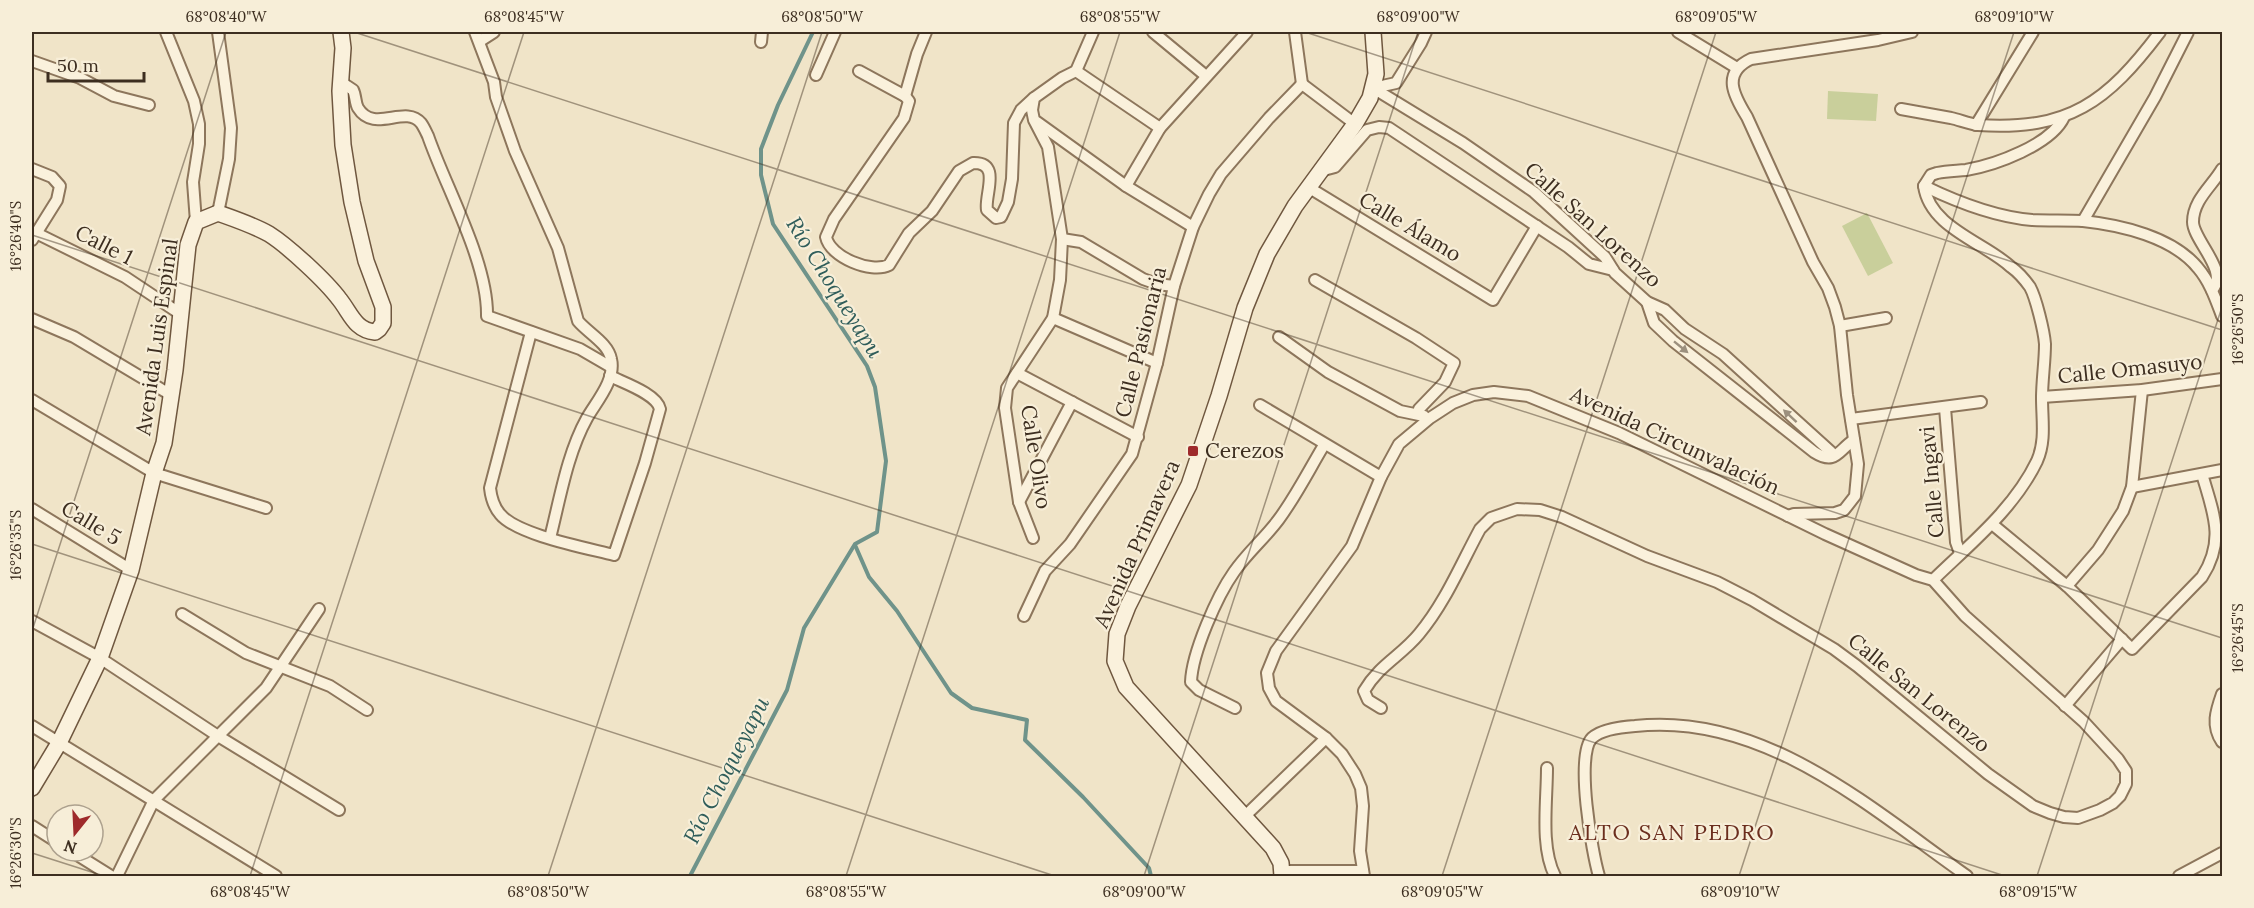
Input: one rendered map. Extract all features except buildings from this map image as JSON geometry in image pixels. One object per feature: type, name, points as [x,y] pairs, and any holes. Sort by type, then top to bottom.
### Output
[{"type":"street","points":[[166,32],[194,100],[199,124],[199,144],[193,182],[196,222]]},
{"type":"street","points":[[218,32],[231,138],[218,213],[269,234],[340,299],[355,323],[362,329],[375,332],[383,323],[383,307],[366,261],[352,202],[343,145],[341,32]]},
{"type":"street","points":[[494,32],[477,36],[495,82],[502,117],[558,248],[578,321],[605,348],[611,360],[611,372],[585,420],[577,441],[550,538]]},
{"type":"street","points":[[816,75],[835,32]]},
{"type":"street","points":[[905,96],[926,32]]},
{"type":"street","points":[[859,70],[909,100],[904,118],[834,219],[826,237],[830,248],[844,257],[873,268],[883,268],[889,265],[909,233],[932,210],[959,171],[973,163],[985,166],[989,171],[991,180],[986,201],[987,210],[996,218],[1001,217],[1008,202],[1012,179],[1014,123],[1020,110],[1062,78],[1076,71],[1093,32]]},
{"type":"street","points":[[1153,32],[1206,76]]},
{"type":"street","points":[[1126,186],[1160,128],[1247,32]]},
{"type":"street","points":[[1294,32],[1302,84],[1355,124]]},
{"type":"street","name":"Avenida Primavera","points":[[1282,874],[1273,848],[1126,687],[1115,661],[1115,648],[1117,634],[1128,606],[1189,485],[1256,278],[1281,228],[1355,124],[1370,98],[1376,74],[1372,32]]},
{"type":"street","points":[[1373,88],[1395,83],[1426,32]]},
{"type":"street","points":[[1678,32],[1737,69],[1742,63],[1751,59],[1878,40],[1912,32]]},
{"type":"street","points":[[1976,125],[2033,32]]},
{"type":"street","points":[[1901,110],[1976,125],[2035,125],[2064,117],[2092,101],[2116,83],[2140,58],[2160,32]]},
{"type":"street","points":[[2083,221],[2154,97],[2188,32]]},
{"type":"street","points":[[32,61],[80,78],[114,96],[148,105]]},
{"type":"street","name":"Avenida Circunvalación","points":[[1364,874],[1360,851],[1363,806],[1361,788],[1356,774],[1342,754],[1326,738],[1276,701],[1269,688],[1267,673],[1276,651],[1352,546],[1381,477],[1399,444],[1430,418],[1453,403],[1473,395],[1494,392],[1528,396],[1618,433],[1788,516],[1834,513],[1844,510],[1855,496],[1858,464],[1840,327],[1828,288],[1813,262],[1747,117],[1734,95],[1732,86],[1737,69]]},
{"type":"street","points":[[1076,71],[1160,128]]},
{"type":"street","points":[[341,82],[353,90],[358,108],[369,118],[378,121],[406,117],[420,123],[428,136],[480,272],[487,316],[580,349],[658,404],[660,409],[645,464],[614,555],[516,527],[500,515],[492,500],[490,488],[531,332]]},
{"type":"street","name":"Calle Pasionaria","points":[[1024,616],[1045,570],[1070,544],[1131,454],[1157,363],[1174,286],[1192,227],[1209,194],[1221,174],[1302,84]]},
{"type":"street","name":"Calle San Lorenzo","points":[[1373,88],[1463,143],[1534,192],[1605,257],[1613,270],[1647,302],[1665,310],[1685,329],[1723,354],[1831,452],[1830,456]]},
{"type":"street","name":"Calle Olivo","points":[[1033,538],[1019,502],[1005,408],[1007,388],[1053,318],[1060,280],[1062,239],[1048,147],[1034,120],[1032,110],[1034,98]]},
{"type":"street","points":[[1933,580],[1992,524],[2025,481],[2037,460],[2043,442],[2042,397],[2045,340],[2029,286],[1994,252],[1976,244],[1944,219],[1926,198],[1924,186],[1931,175],[1979,166],[2043,141],[2058,128],[2064,117]]},
{"type":"street","points":[[1034,120],[1126,186],[1192,227]]},
{"type":"street","points":[[1320,171],[1335,167],[1367,130],[1379,127],[1389,128],[1537,226],[1589,264],[1613,270]]},
{"type":"street","points":[[32,169],[52,177],[60,186],[57,200],[34,237]]},
{"type":"street","points":[[2212,290],[2216,286],[2218,276],[2202,241],[2193,228],[2193,221],[2198,201],[2223,169]]},
{"type":"street","points":[[1924,186],[1942,195],[2001,214],[2031,220],[2083,221],[2153,236],[2179,249],[2198,268],[2212,290],[2223,316]]},
{"type":"street","name":"Calle Álamo","points":[[1308,188],[1493,300],[1537,226]]},
{"type":"street","name":"Avenida Luis Espinal","points":[[32,788],[59,743],[100,658],[131,570],[154,473],[164,443],[182,315],[188,245],[196,222],[218,213]]},
{"type":"street","name":"Calle 1","points":[[34,237],[125,277],[182,315]]},
{"type":"street","points":[[1062,239],[1081,242],[1143,279],[1174,286]]},
{"type":"street","points":[[1315,280],[1416,338],[1454,363],[1444,382],[1419,409],[1418,414]]},
{"type":"street","points":[[1647,302],[1654,323],[1673,341],[1814,452],[1826,458],[1839,455],[1847,444],[1854,440]]},
{"type":"street","points":[[1053,318],[1157,363]]},
{"type":"street","points":[[1840,327],[1887,318]]},
{"type":"street","points":[[32,320],[74,337],[171,395]]},
{"type":"street","points":[[1280,337],[1328,372],[1400,411],[1430,418]]},
{"type":"street","points":[[1017,373],[1137,437]]},
{"type":"street","name":"Calle Omasuyo","points":[[2042,397],[2142,390],[2223,379]]},
{"type":"street","points":[[2067,586],[2113,530],[2123,511],[2132,487],[2142,390]]},
{"type":"street","points":[[32,400],[154,473],[266,508]]},
{"type":"street","points":[[1019,502],[1072,402]]},
{"type":"street","points":[[1851,419],[1981,402]]},
{"type":"street","points":[[1260,405],[1381,477]]},
{"type":"street","name":"Calle Ingavi","points":[[1945,408],[1956,542],[1960,553]]},
{"type":"street","points":[[1235,708],[1199,690],[1191,682],[1198,653],[1211,616],[1234,572],[1278,520],[1324,445]]},
{"type":"street","points":[[2132,487],[2223,471]]},
{"type":"street","points":[[1992,524],[2067,586],[2132,649],[2202,577],[2209,566],[2216,548],[2216,531],[2202,474]]},
{"type":"street","name":"Calle 5","points":[[32,509],[131,570]]},
{"type":"street","name":"Calle San Lorenzo","points":[[1381,708],[1368,700],[1364,691],[1372,678],[1417,637],[1428,622],[1480,529],[1491,518],[1516,509],[1540,510],[1562,517],[1647,556],[1717,582],[1834,649],[1988,774],[2033,806],[2064,817],[2078,818],[2113,803],[2120,796],[2126,784],[2126,771],[2118,759],[2084,722],[1965,616],[1933,580],[1916,575],[1788,516]]},
{"type":"street","points":[[117,876],[154,800],[266,688],[319,609]]},
{"type":"street","points":[[182,614],[246,653],[330,687],[367,710]]},
{"type":"street","points":[[32,621],[100,658],[218,736],[339,810]]},
{"type":"street","points":[[2065,706],[2122,639]]},
{"type":"street","points":[[2223,694],[2216,710],[2215,723],[2223,742]]},
{"type":"street","points":[[1599,876],[1590,832],[1584,766],[1586,747],[1591,739],[1602,732],[1659,723],[1683,724],[1721,731],[1757,743],[1812,770],[1850,793],[1967,876]]},
{"type":"street","points":[[32,726],[276,876]]},
{"type":"street","points":[[1245,816],[1326,738]]},
{"type":"street","points":[[1547,768],[1546,851],[1549,866],[1555,876]]},
{"type":"street","points":[[32,826],[45,834]]},
{"type":"street","points":[[2179,876],[2223,853]]},
{"type":"street","points":[[90,863],[111,876]]},
{"type":"street","points":[[1282,874],[1364,874]]},
{"type":"green space","points":[[1828,91],[1878,94],[1876,121],[1827,119]]},
{"type":"green space","points":[[1867,213],[1893,263],[1868,276],[1842,226]]},
{"type":"waterway","name":"Río Choqueyapu","points":[[690,876],[787,690],[804,628],[855,544],[877,532],[886,461],[875,387],[867,366],[773,224],[761,175],[761,149],[778,105],[813,32]]},
{"type":"waterway","points":[[855,545],[869,577],[897,611],[951,693],[972,708],[1027,720],[1025,740],[1083,797],[1149,868],[1151,876]]},
{"type":"place","name":"Cerezos","points":[[1193,451]]},
{"type":"district","name":"ALTO SAN PEDRO","points":[[1672,832]]}]
